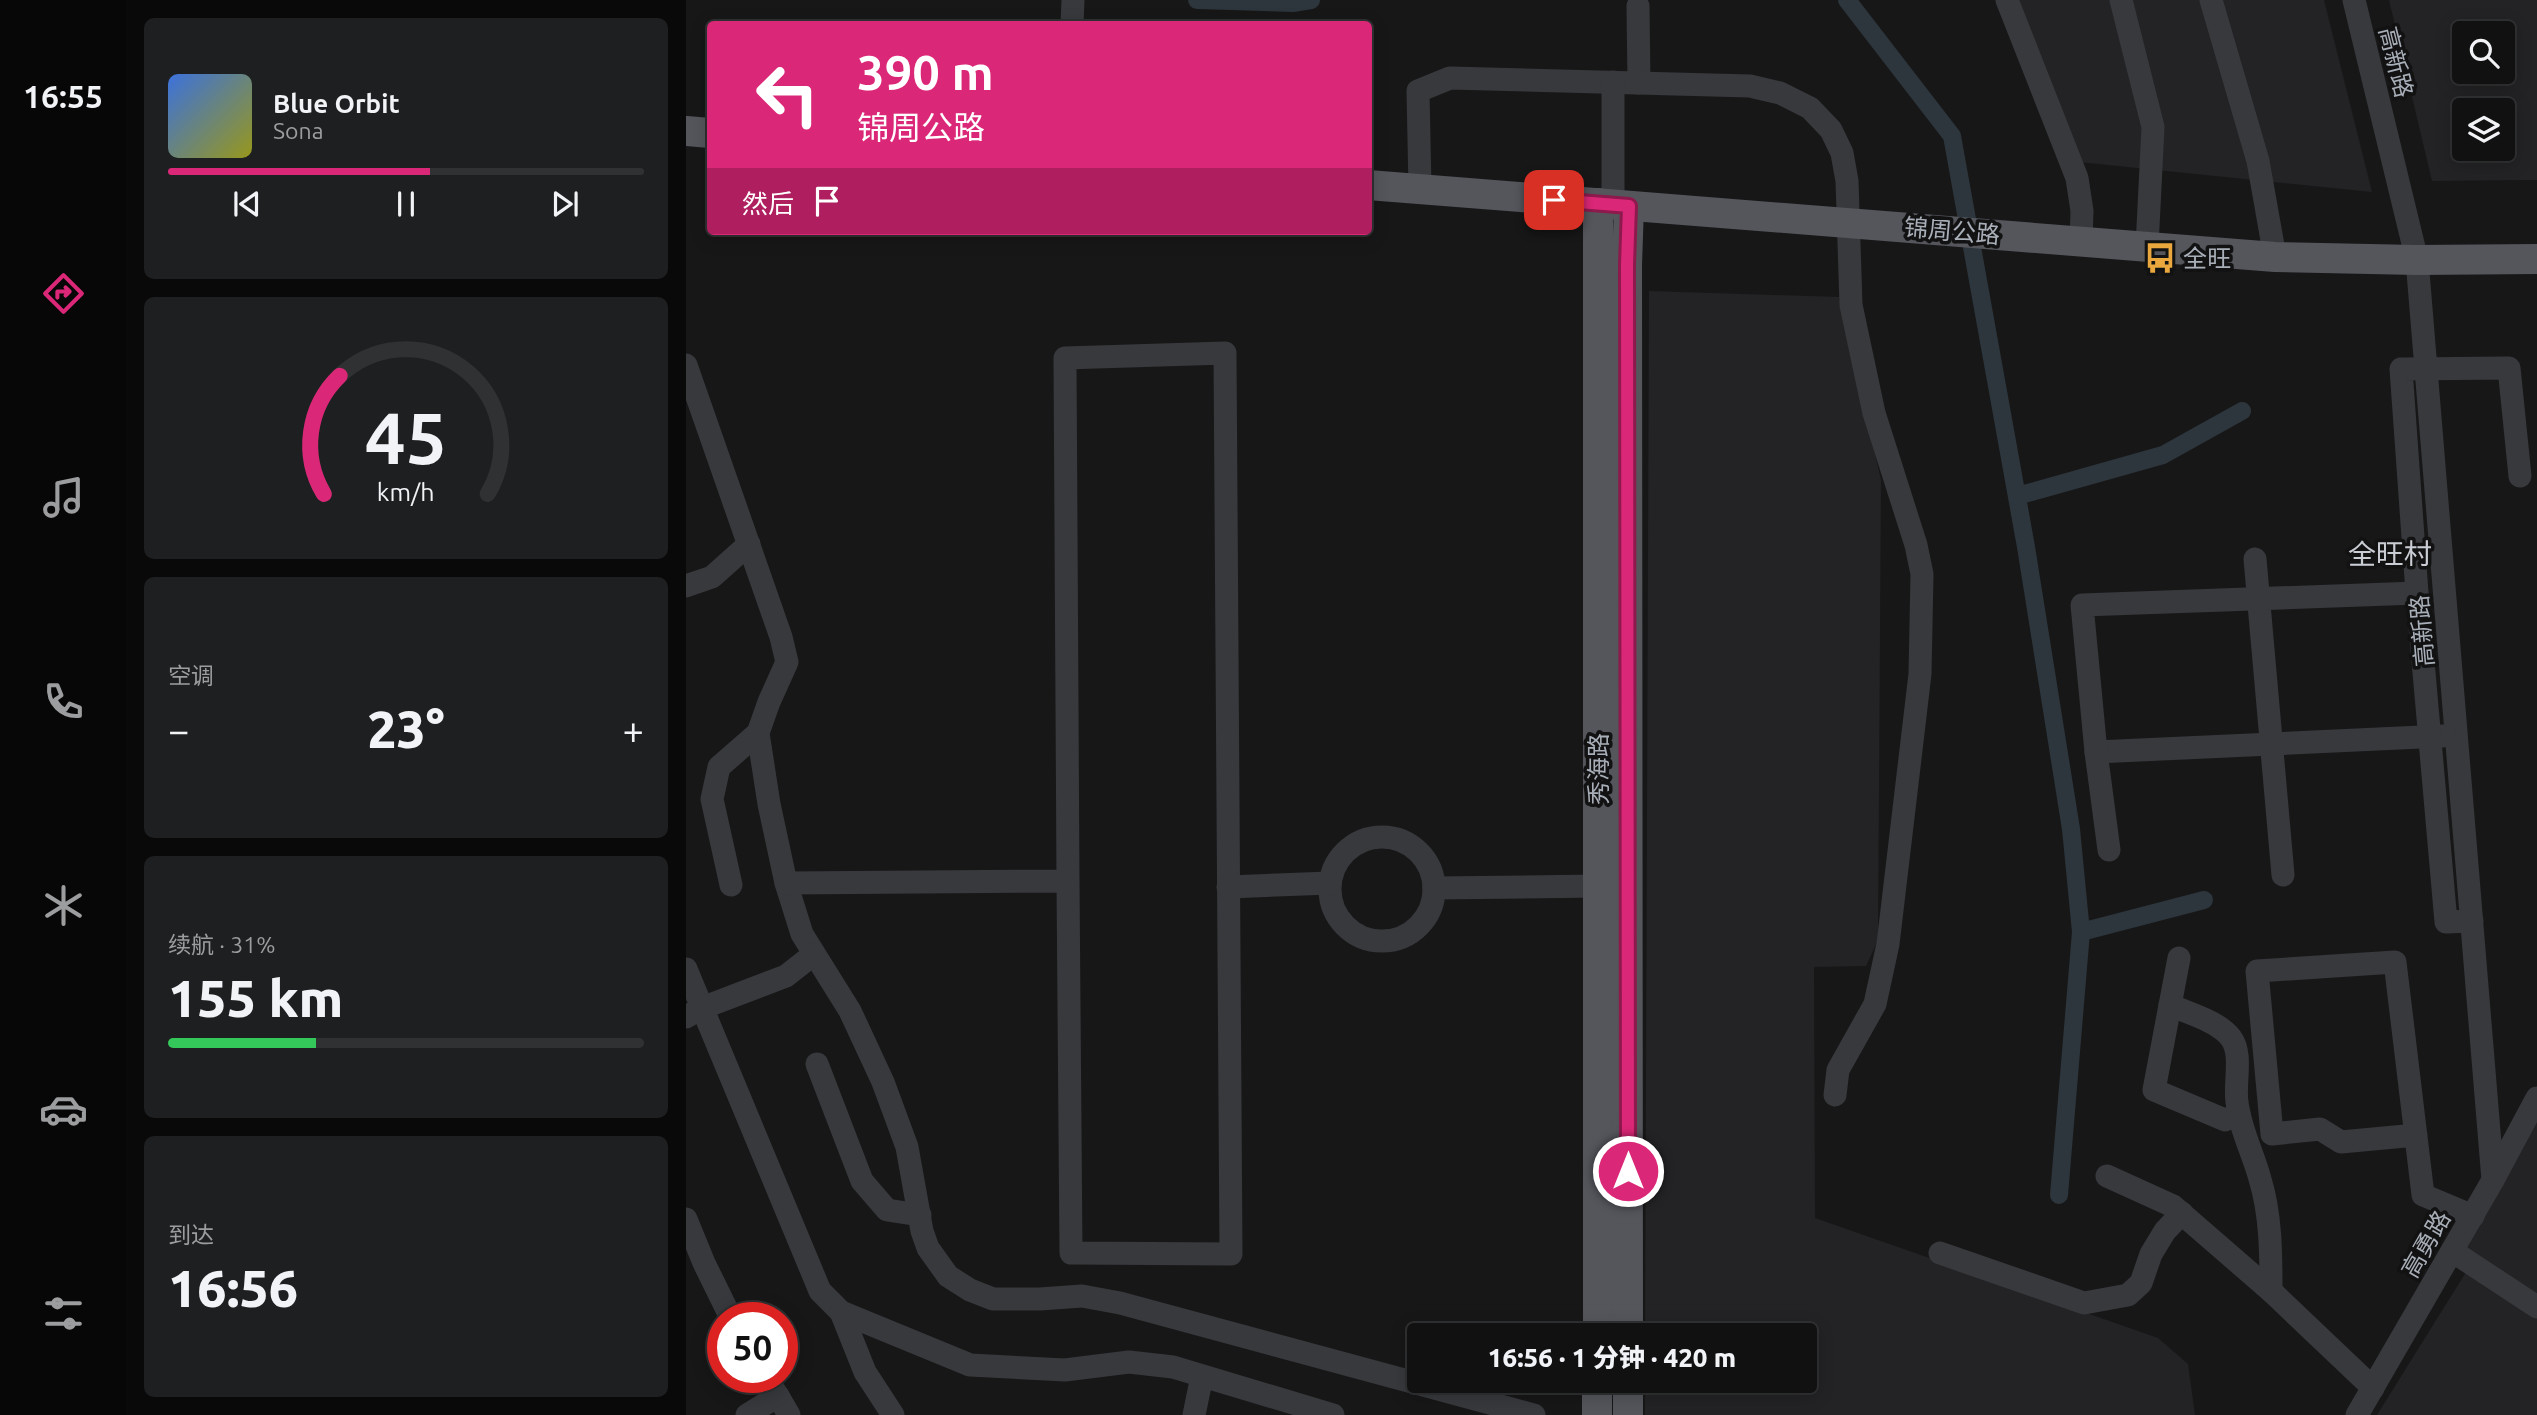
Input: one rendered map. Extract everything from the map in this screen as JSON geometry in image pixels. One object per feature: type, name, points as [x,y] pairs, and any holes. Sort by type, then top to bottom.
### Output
[{"type":"main road","points":[[686,131],[707,133]]},
{"type":"main road","name":"锦周公路","points":[[1372,185],[2274,257],[2537,259]]},
{"type":"main road","points":[[1554,200],[1613,268],[1668,209]]},
{"type":"main road","name":"秀海路","points":[[1598,1323],[1598,814],[1613,204]]},
{"type":"main road","name":"秀海路","points":[[1613,268],[1629,814],[1628,1323]]},
{"type":"main road","points":[[1597,1393],[1597,1415]]},
{"type":"main road","points":[[1628,1393],[1628,1415]]},
{"type":"street","points":[[1072,21],[1073,0]]},
{"type":"street","points":[[2007,0],[2077,178],[2082,211],[2081,242]]},
{"type":"street","points":[[2120,0],[2153,127],[2147,247]]},
{"type":"street","points":[[2211,0],[2258,161],[2274,257]]},
{"type":"street","name":"高新路","points":[[2354,0],[2417,260],[2493,1180]]},
{"type":"street","points":[[1638,6],[1639,83]]},
{"type":"street","points":[[1420,189],[1418,91],[1450,78],[1750,86],[1780,93],[1810,108],[1830,130],[1842,153],[1847,181],[1851,305],[1874,413],[1916,545],[1922,575],[1920,674],[1888,944],[1875,1004],[1838,1070],[1835,1095]]},
{"type":"street","points":[[1613,204],[1614,82]]},
{"type":"street","points":[[1225,353],[1231,1254],[1071,1253],[1068,881],[1065,358],[1225,353]]},
{"type":"street","points":[[686,365],[788,662],[758,733],[769,804],[786,883],[802,934],[850,1011],[883,1082],[907,1147],[922,1231],[928,1248],[948,1276],[970,1290],[993,1299],[1082,1296],[1120,1303],[1534,1415]]},
{"type":"street","points":[[2472,921],[2446,922],[2417,593],[2401,369],[2509,368],[2521,476]]},
{"type":"street","points":[[686,586],[712,577],[749,544]]},
{"type":"street","points":[[2255,559],[2283,875]]},
{"type":"street","points":[[2109,850],[2096,752],[2082,605],[2417,593]]},
{"type":"street","points":[[731,885],[712,799],[719,767],[758,733]]},
{"type":"street","points":[[2096,752],[2457,735]]},
{"type":"street","points":[[1598,814],[1629,814]]},
{"type":"street","points":[[1376,837],[1394,839],[1410,845],[1422,856],[1431,871],[1434,888],[1432,905],[1418,926],[1397,939],[1380,941],[1364,938],[1349,929],[1338,916],[1331,900],[1330,883],[1335,866],[1345,852],[1360,842],[1376,837]]},
{"type":"street","points":[[786,883],[1068,881]]},
{"type":"street","points":[[1228,887],[1330,883]]},
{"type":"street","points":[[1434,888],[1598,886]]},
{"type":"street","points":[[694,1012],[786,976],[814,954]]},
{"type":"street","points":[[2179,958],[2154,1090],[2225,1120],[2239,1114]]},
{"type":"street","points":[[2416,1135],[2341,1142],[2320,1129],[2272,1134],[2257,971],[2395,962],[2416,1135],[2423,1195],[2473,1216]]},
{"type":"street","points":[[686,969],[694,1012],[820,1291],[841,1312],[970,1365],[1065,1370],[1129,1362],[1173,1367],[1333,1415]]},
{"type":"street","points":[[2170,1005],[2212,1023],[2230,1036],[2236,1046],[2236,1101],[2261,1181],[2271,1246],[2271,1291]]},
{"type":"street","points":[[817,1064],[862,1181],[887,1210],[920,1215]]},
{"type":"street","name":"高勇路","points":[[2357,1415],[2473,1216],[2537,1098]]},
{"type":"street","points":[[2107,1176],[2148,1193],[2182,1213],[2271,1291],[2373,1388]]},
{"type":"street","points":[[1940,1253],[2084,1303],[2129,1295],[2141,1283],[2151,1254],[2165,1231],[2182,1213]]},
{"type":"street","points":[[686,1219],[723,1302]]},
{"type":"street","points":[[2452,1251],[2537,1307]]},
{"type":"street","points":[[841,1312],[865,1372],[893,1415]]},
{"type":"street","points":[[1194,1415],[1202,1376]]},
{"type":"street","points":[[747,1415],[778,1396]]},
{"type":"shaded area","points":[[2016,0],[2324,0],[2372,192],[2079,162]]},
{"type":"shaded area","points":[[2389,0],[2537,0],[2537,180],[2432,181]]},
{"type":"shaded area","points":[[1649,291],[1839,297],[1881,480],[1878,940],[1866,966],[1814,967],[1815,1218],[2158,1338],[2188,1364],[2195,1415],[1645,1415],[1645,1393],[1817,1393],[1817,1323],[1645,1323]]},
{"type":"shaded area","points":[[2537,1119],[2537,1299],[2464,1251]]},
{"type":"shaded area","points":[[2468,1269],[2537,1316],[2537,1415],[2377,1415]]},
{"type":"waterway","points":[[1197,0],[1293,3],[1311,0]]},
{"type":"waterway","points":[[1847,0],[1952,136],[2026,547],[2071,829],[2081,932],[2059,1195]]},
{"type":"waterway","points":[[2017,496],[2163,455],[2242,411]]},
{"type":"waterway","points":[[2081,932],[2204,900]]},
{"type":"place","name":"全旺","points":[[2160,258]]},
{"type":"district","name":"全旺村","points":[[2390,553]]},
{"type":"route","points":[[1554,200],[1629,206],[1628,1171]]}]
